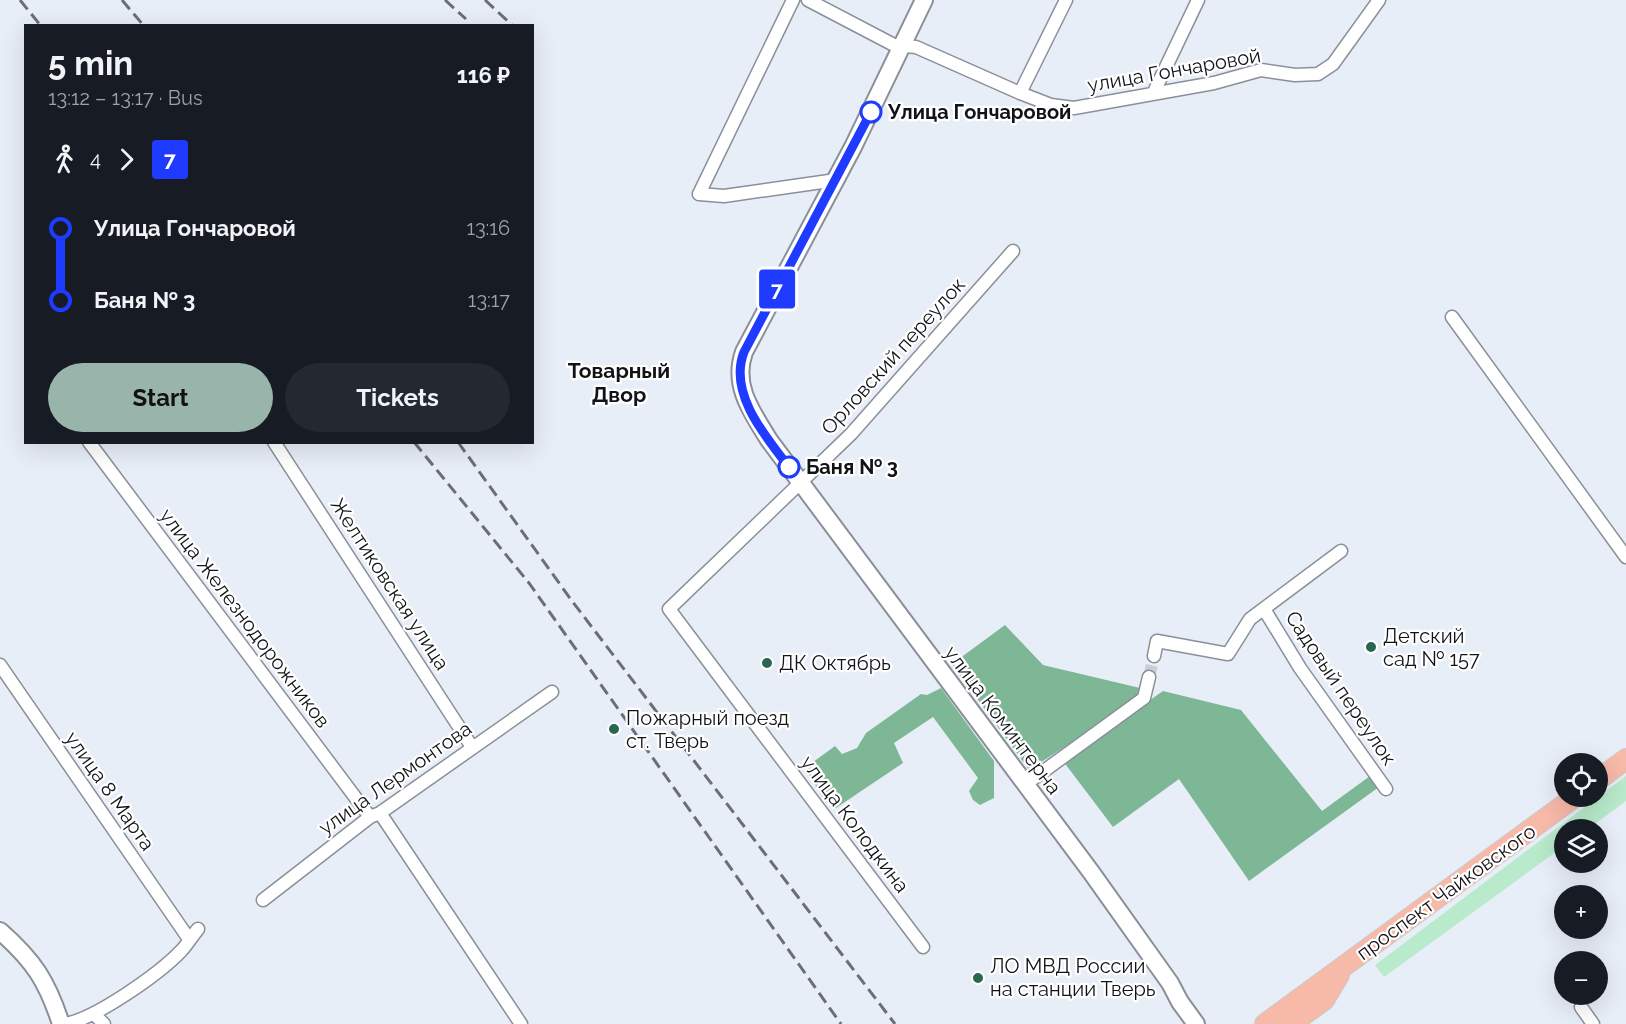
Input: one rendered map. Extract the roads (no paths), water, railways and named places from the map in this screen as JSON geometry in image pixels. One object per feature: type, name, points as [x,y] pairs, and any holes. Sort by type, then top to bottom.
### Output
[{"type":"main road","name":"улица Коминтерна","points":[[924,0],[836,180],[744,352],[740,367],[744,398],[769,440],[1026,784],[1170,983],[1196,1024]]},
{"type":"main road","points":[[1608,772],[1626,759]]},
{"type":"main road","name":"проспект Чайковского","points":[[1271,1022],[1324,1000],[1346,965],[1561,807]]},
{"type":"main road","points":[[0,931],[23,952],[41,974],[63,1024]]},
{"type":"main road","name":"улица Коминтерна","points":[[1170,983],[1186,997],[1207,1024]]},
{"type":"street","points":[[793,0],[699,194],[724,196],[836,180]]},
{"type":"street","name":"улица Гончаровой","points":[[808,0],[894,45],[916,47],[1051,105],[1074,108],[1214,83],[1261,70],[1295,75],[1318,74],[1333,64],[1379,0]]},
{"type":"street","points":[[1020,93],[1066,0]]},
{"type":"street","points":[[1154,92],[1198,0]]},
{"type":"street","name":"Орловский переулок","points":[[669,609],[851,434],[1013,251]]},
{"type":"street","points":[[1452,317],[1626,557]]},
{"type":"street","name":"улица Железнодорожников","points":[[91,444],[375,815],[521,1024]]},
{"type":"street","name":"Желтиковская улица","points":[[275,444],[472,747]]},
{"type":"street","points":[[1154,656],[1157,641],[1228,654],[1250,619],[1341,551]]},
{"type":"street","name":"улица Колодкина","points":[[669,609],[923,947]]},
{"type":"street","name":"Садовый переулок","points":[[1264,609],[1300,668],[1386,789]]},
{"type":"street","name":"улица 8 Марта","points":[[0,665],[189,939]]},
{"type":"street","points":[[1026,784],[1144,698],[1149,676]]},
{"type":"street","name":"улица Лермонтова","points":[[263,900],[375,815],[552,692]]},
{"type":"street","points":[[63,1024],[95,1015],[183,950],[198,929]]},
{"type":"street","points":[[1581,1007],[1593,1024]]},
{"type":"street","points":[[95,1015],[104,1024]]},
{"type":"tunnel","points":[[1149,677],[1154,656]]},
{"type":"railway","points":[[20,0],[39,24]]},
{"type":"railway","points":[[122,0],[142,24]]},
{"type":"railway","points":[[445,0],[466,19]]},
{"type":"railway","points":[[485,0],[511,24]]},
{"type":"railway","points":[[416,444],[529,583],[841,1024]]},
{"type":"railway","points":[[459,444],[572,601],[895,1024]]},
{"type":"place","name":"Улица Гончаровой","points":[[871,112]]},
{"type":"place","name":"Баня № 3","points":[[789,467]]},
{"type":"place","name":"Детский сад № 157","points":[[1371,647]]},
{"type":"place","name":"ДК Октябрь","points":[[767,663]]},
{"type":"place","name":"Пожарный поезд ст. Тверь","points":[[614,729]]},
{"type":"place","name":"ЛО МВД России на станции Тверь","points":[[978,978]]},
{"type":"district","name":"Товарный Двор","points":[[619,383]]}]
